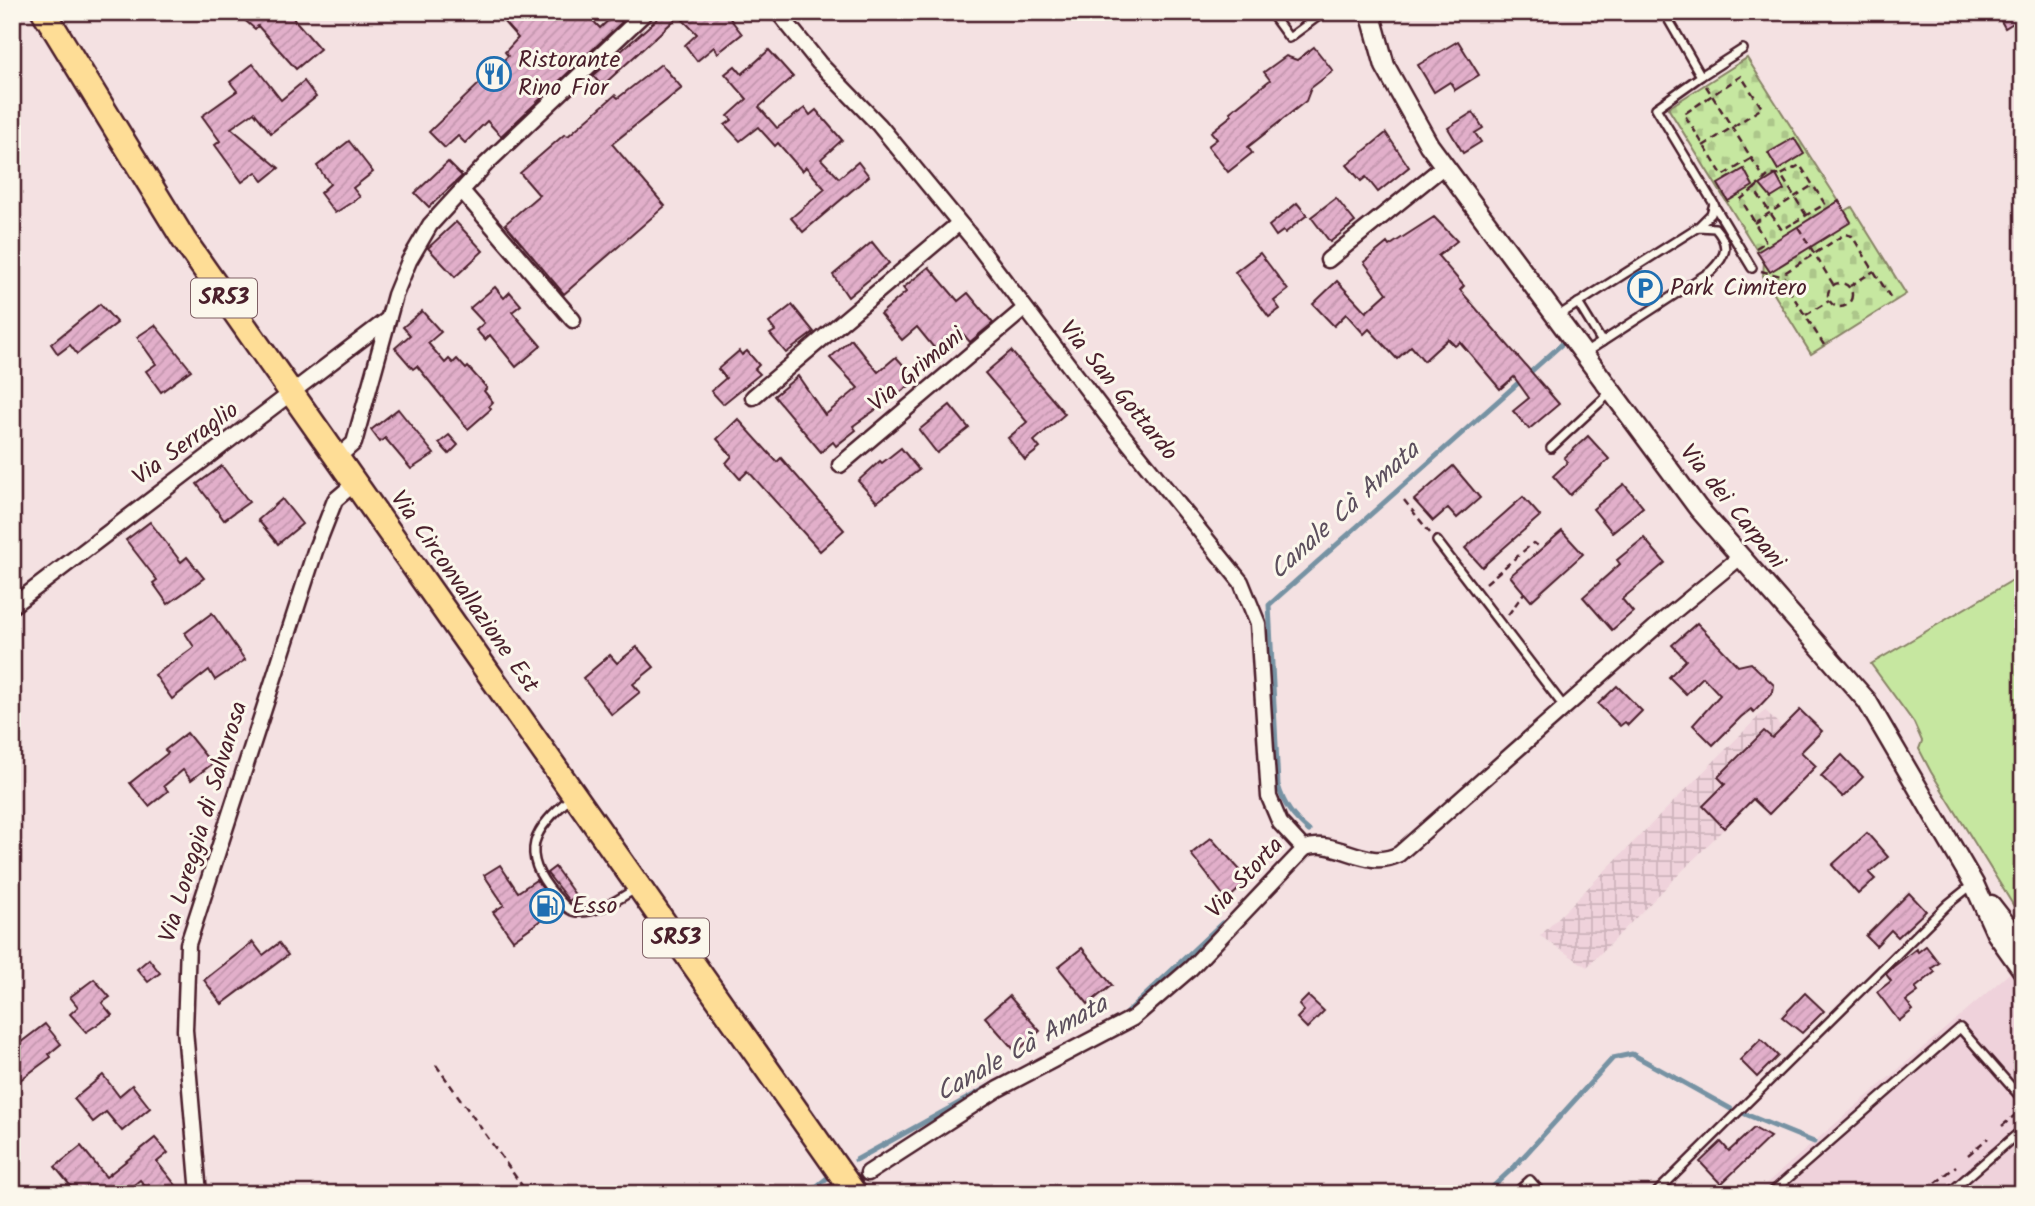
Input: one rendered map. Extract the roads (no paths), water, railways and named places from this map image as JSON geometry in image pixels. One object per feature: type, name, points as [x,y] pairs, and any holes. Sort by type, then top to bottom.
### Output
[{"type":"main road","name":"Via Circonvallazione Est","points":[[44,12],[184,240],[855,1194]]},
{"type":"street","points":[[337,458],[351,448],[356,439],[388,319],[409,261],[421,239],[486,164],[646,12]]},
{"type":"street","name":"Via San Gottardo","points":[[778,12],[819,63],[879,125],[1229,565],[1246,591],[1259,634],[1269,797],[1277,818],[1304,849]]},
{"type":"street","name":"Via dei Carpani","points":[[1370,12],[1378,49],[1416,126],[1698,508],[1739,558],[1862,693],[1974,884],[2018,953],[2023,971]]},
{"type":"street","points":[[1328,260],[1444,166]]},
{"type":"street","points":[[463,192],[573,320]]},
{"type":"street","points":[[753,397],[958,224]]},
{"type":"street","name":"Via Grimani","points":[[840,465],[1024,309]]},
{"type":"street","name":"Via Serraglio","points":[[12,606],[388,319]]},
{"type":"street","name":"Via Loreggia di Salvarosa","points":[[199,1194],[185,1030],[188,944],[315,551],[333,503],[355,484]]},
{"type":"street","name":"Via Storta","points":[[868,1173],[998,1089],[1133,1018],[1191,968],[1304,849],[1315,845],[1377,861],[1395,856],[1566,709],[1660,623],[1739,558]]},
{"type":"lane","points":[[1270,12],[1289,38],[1324,12]]},
{"type":"lane","points":[[1664,12],[1701,76]]},
{"type":"lane","points":[[1743,49],[1656,108],[1752,268]]},
{"type":"lane","points":[[1557,317],[1698,227],[1712,214],[1714,204]]},
{"type":"lane","points":[[1584,354],[1711,271],[1723,259],[1727,248],[1723,238],[1715,228],[1698,227]]},
{"type":"lane","points":[[1578,303],[1602,342]]},
{"type":"lane","points":[[1551,448],[1612,391]]},
{"type":"lane","points":[[1437,541],[1566,709]]},
{"type":"lane","points":[[575,795],[548,817],[535,837],[532,853],[546,885],[569,910],[576,912],[604,909],[639,887]]},
{"type":"lane","points":[[1655,1194],[1948,904],[1974,884]]},
{"type":"lane","points":[[1770,1194],[1959,1028],[2023,1100]]},
{"type":"lane","points":[[1948,1194],[2021,1132]]},
{"type":"lane","points":[[1515,1194],[1530,1180],[1542,1194]]},
{"type":"waterway","name":"Canale Cà Amata","points":[[1309,831],[1290,811],[1278,785],[1269,605],[1562,344]]},
{"type":"waterway","name":"Canale Cà Amata","points":[[1121,1018],[1222,923]]},
{"type":"waterway","points":[[1485,1194],[1515,1166],[1613,1058],[1632,1054],[1731,1109]]},
{"type":"waterway","name":"Canale Cà Amata","points":[[856,1160],[997,1082]]},
{"type":"waterway","points":[[1745,1114],[1814,1142]]},
{"type":"waterway","name":"Canale Cà Amata","points":[[807,1194],[826,1179]]},
{"type":"place","name":"Ristorante Rino Fior","points":[[494,74]]},
{"type":"place","name":"Park Cimitero","points":[[1645,288]]},
{"type":"place","name":"Esso","points":[[547,906]]}]
